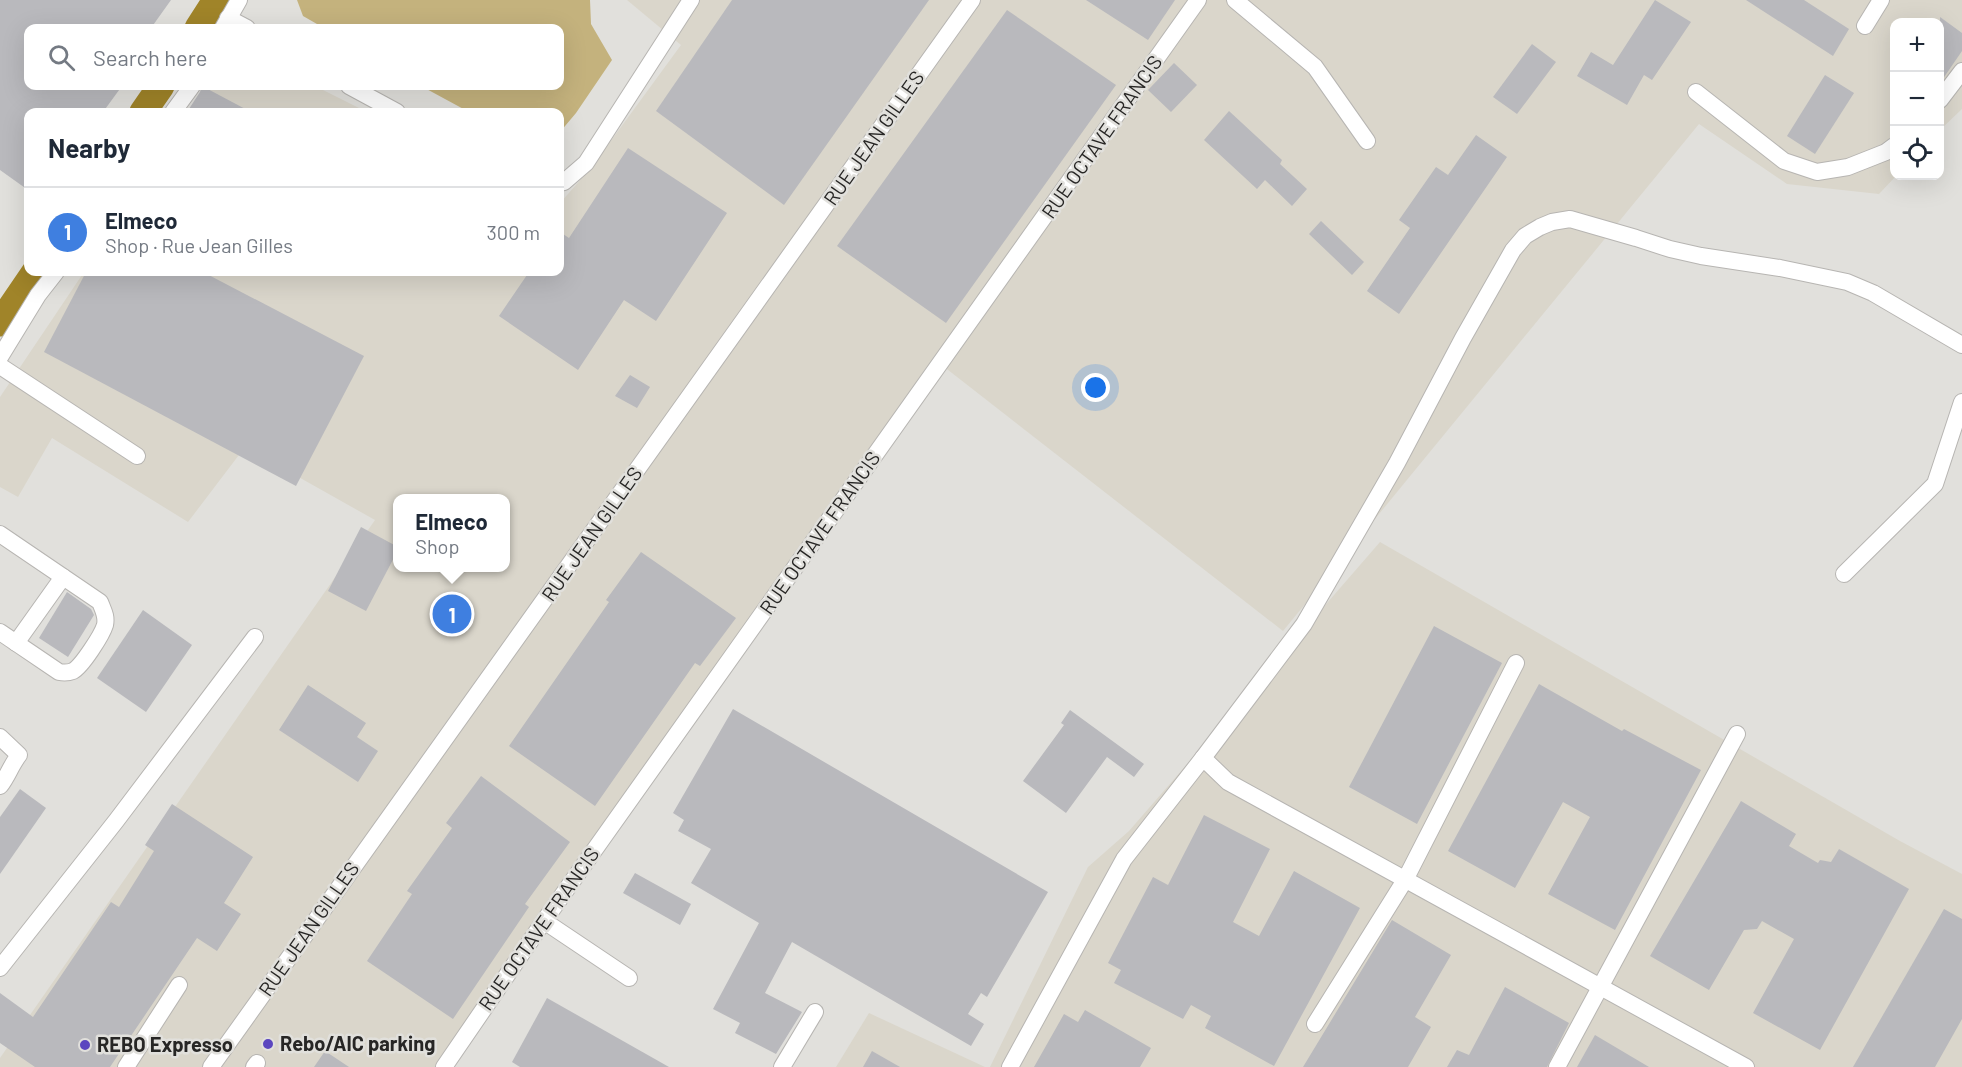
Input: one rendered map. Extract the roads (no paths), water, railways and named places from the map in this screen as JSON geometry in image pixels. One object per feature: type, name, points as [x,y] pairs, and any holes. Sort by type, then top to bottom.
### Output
[{"type":"street","points":[[226,23],[239,0]]},
{"type":"street","points":[[564,181],[586,163],[691,0]]},
{"type":"street","name":"RUE JEAN GILLES","points":[[211,1067],[972,0]]},
{"type":"street","name":"RUE OCTAVE FRANCIS","points":[[444,1067],[544,921],[1198,0]]},
{"type":"street","points":[[1235,0],[1315,67],[1367,141]]},
{"type":"street","points":[[1865,26],[1881,0]]},
{"type":"street","points":[[1944,95],[1962,70]]},
{"type":"street","points":[[176,108],[189,90]]},
{"type":"street","points":[[356,90],[390,108]]},
{"type":"street","points":[[1696,92],[1784,161],[1817,172],[1848,167],[1890,149]]},
{"type":"street","points":[[1010,1067],[1124,859],[1304,624],[1397,463],[1463,338],[1513,250],[1525,236],[1552,222],[1570,219],[1680,252],[1847,282],[1873,293],[1962,345]]},
{"type":"street","points":[[0,357],[38,295],[53,276]]},
{"type":"street","points":[[0,366],[137,456]]},
{"type":"street","points":[[1844,574],[1935,484],[1962,402]]},
{"type":"street","points":[[0,632],[59,672],[72,672],[81,665],[105,627],[106,616],[100,602],[1,536]]},
{"type":"street","points":[[16,643],[63,577]]},
{"type":"street","points":[[0,968],[116,821],[255,637]]},
{"type":"street","points":[[1315,1024],[1405,880],[1515,663]]},
{"type":"street","points":[[1557,1067],[1737,734]]},
{"type":"street","points":[[0,737],[19,755],[0,786]]},
{"type":"street","points":[[1203,758],[1228,782],[1746,1067]]},
{"type":"street","points":[[544,921],[629,978]]},
{"type":"street","points":[[126,1067],[179,985]]},
{"type":"street","points":[[782,1067],[815,1012]]},
{"type":"waterway","points":[[201,24],[216,0]]},
{"type":"waterway","points":[[146,108],[158,90]]},
{"type":"waterway","points":[[0,323],[32,276]]},
{"type":"place","name":"Elmeco","points":[[452,614]]},
{"type":"place","name":"Rebo/AIC parking","points":[[268,1044]]},
{"type":"place","name":"REBO Expresso","points":[[85,1045]]}]
